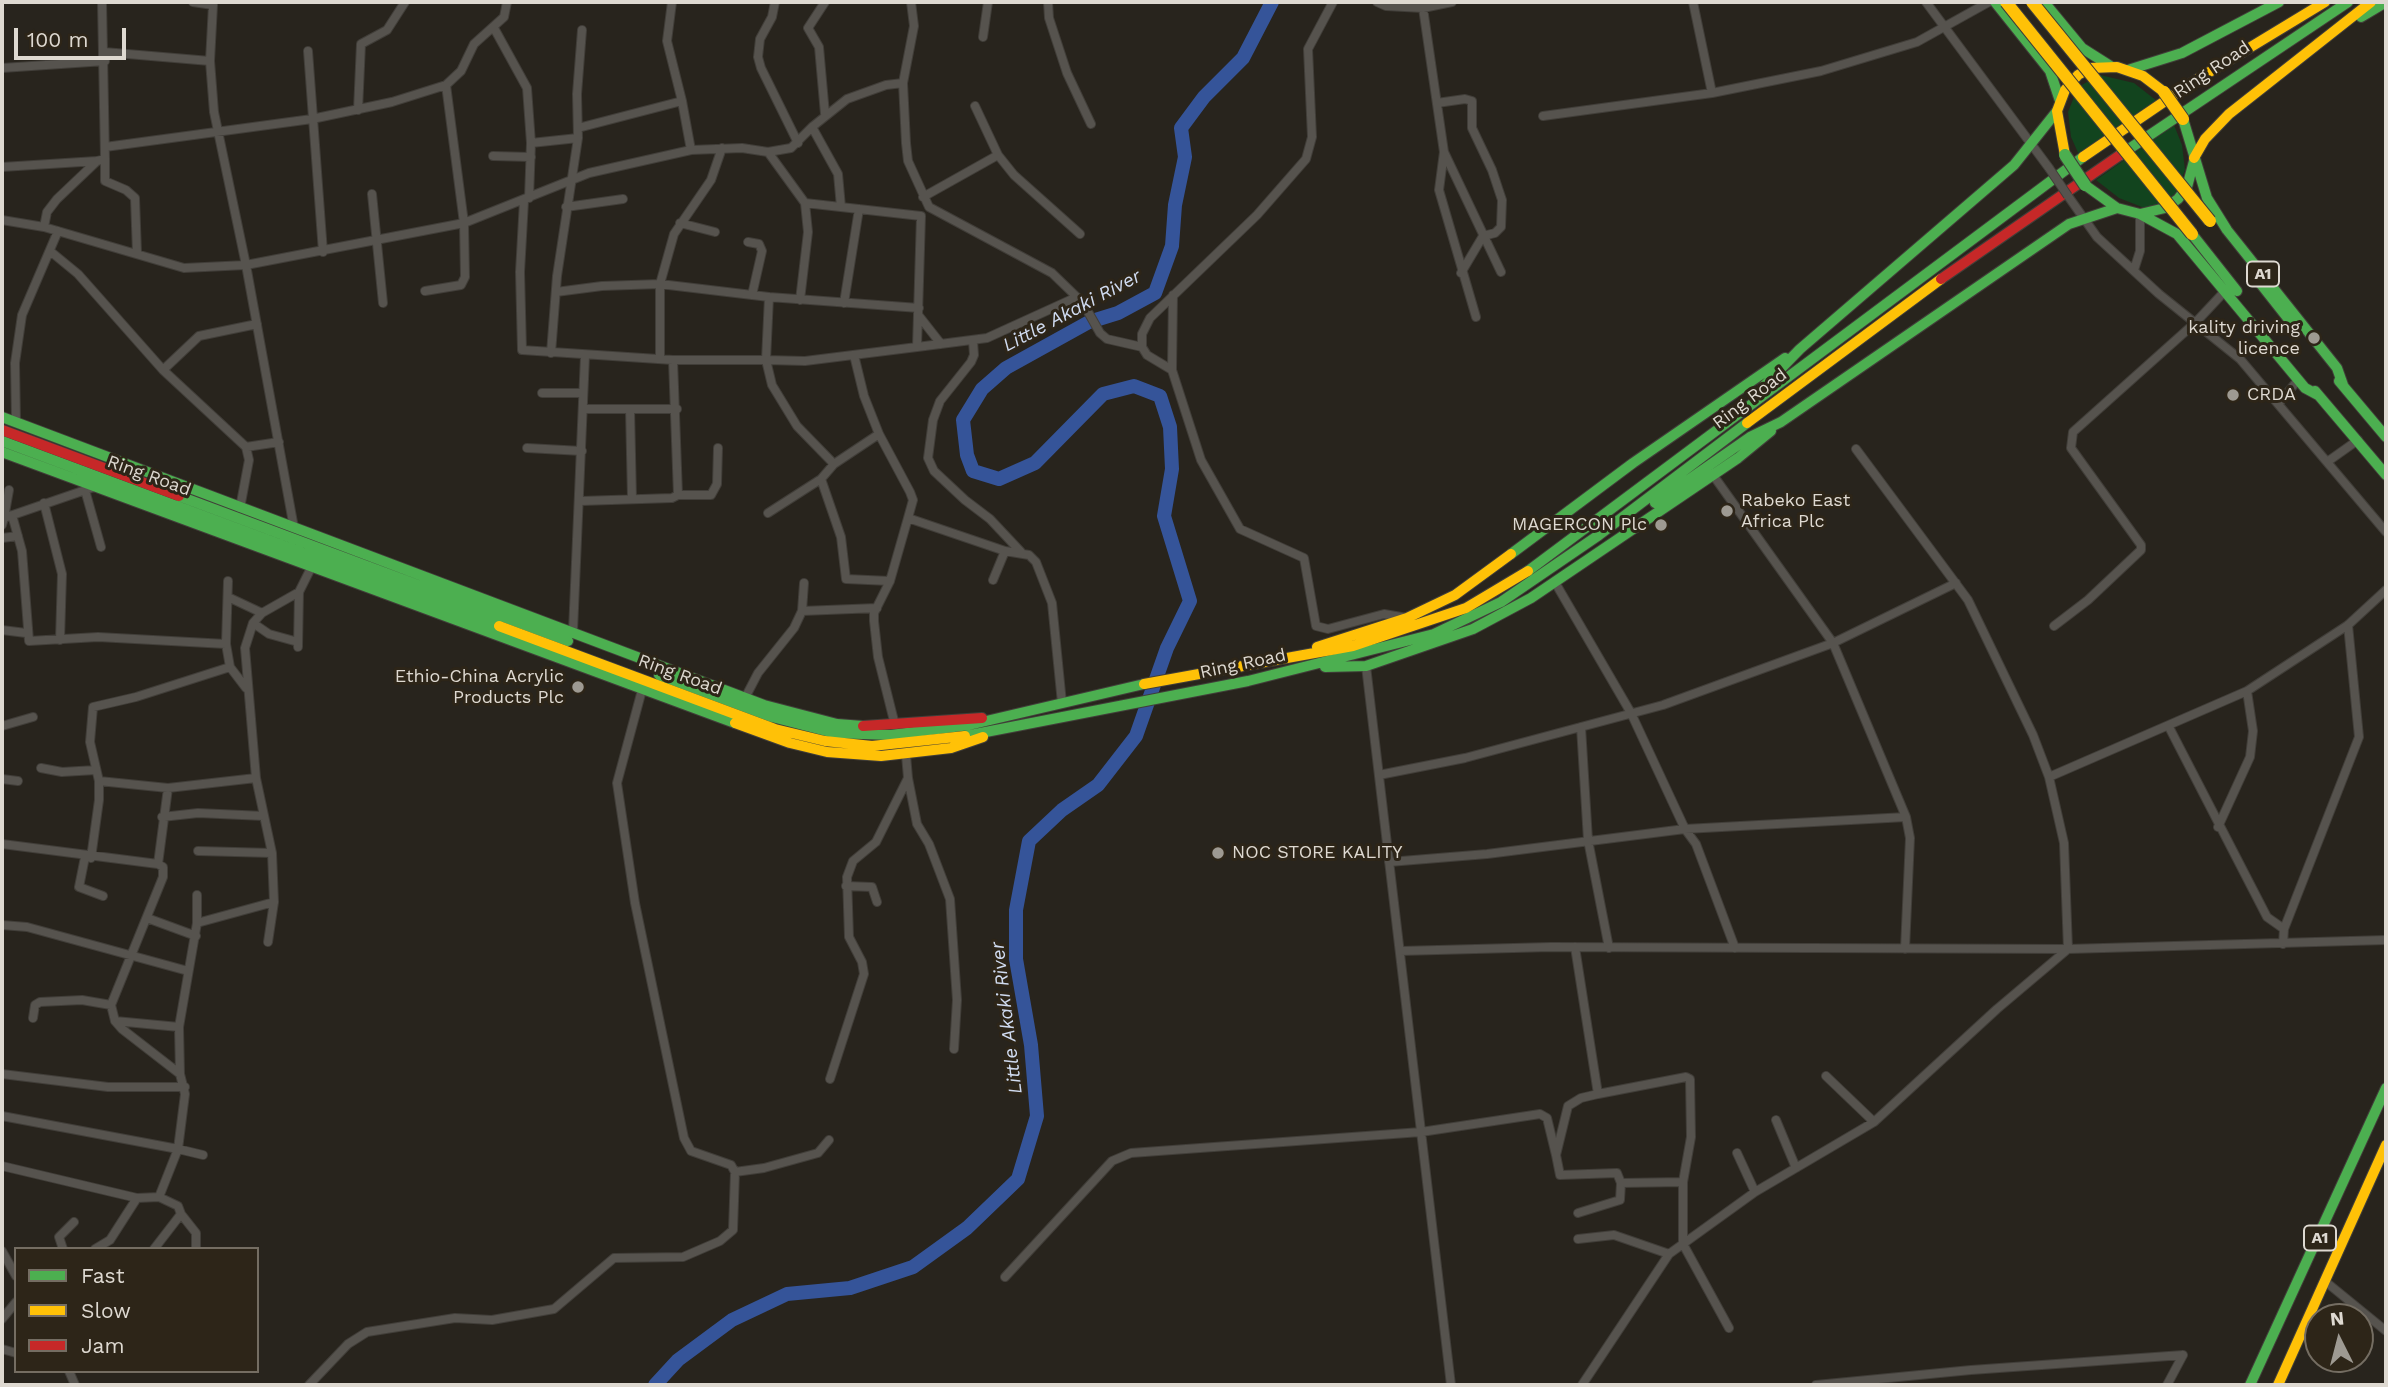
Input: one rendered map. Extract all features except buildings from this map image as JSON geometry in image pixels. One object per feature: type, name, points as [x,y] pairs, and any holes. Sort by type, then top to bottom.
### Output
[{"type":"main road","points":[[1995,2],[2050,71],[2059,106]]},
{"type":"main road","points":[[2006,2],[2318,395]]},
{"type":"main road","points":[[2032,2],[2343,385]]},
{"type":"main road","points":[[2044,2],[2082,48],[2112,67]]},
{"type":"main road","points":[[1744,408],[1800,349],[1992,184],[2032,145],[2078,75],[2090,68],[2112,67],[2128,70],[2182,53],[2279,2]]},
{"type":"main road","name":"Ring Road","points":[[2,430],[772,717],[834,733],[859,735],[931,730],[1127,687],[1300,656],[1392,636],[1477,602],[1530,570],[2066,168],[2193,82],[2325,2]]},
{"type":"main road","name":"Ring Road","points":[[2,441],[775,729],[825,741],[872,746],[990,733],[1305,669],[1396,646],[1473,616],[1536,580],[1599,535],[1871,329],[2026,218],[2348,2]]},
{"type":"main road","points":[[2140,214],[2165,208],[2178,200],[2192,175],[2194,158],[2205,139],[2229,114],[2338,31],[2371,2]]},
{"type":"main road","points":[[2338,31],[2386,2]]},
{"type":"main road","name":"A1","points":[[2128,70],[2143,76],[2164,92],[2183,119],[2207,198],[2222,222],[2337,368],[2343,385],[2386,437]]},
{"type":"main road","name":"A1","points":[[2059,106],[2065,155],[2085,184],[2118,208],[2140,214],[2177,234],[2298,380],[2305,388],[2318,395],[2386,475]]},
{"type":"main road","points":[[1305,669],[1366,666],[1450,639],[1556,584],[1713,475],[1819,394],[2083,217],[2118,208]]},
{"type":"main road","points":[[1300,656],[1434,606],[1480,577],[1654,447],[1800,349]]},
{"type":"main road","points":[[2,417],[745,698],[837,724],[895,725],[963,718],[988,719]]},
{"type":"main road","points":[[1599,535],[1654,504],[1750,437],[1781,422]]},
{"type":"main road","points":[[2,452],[91,488],[312,566],[642,691],[790,743],[856,756],[906,755],[951,748],[990,733]]},
{"type":"main road","name":"A1","points":[[2250,1385],[2325,1229],[2386,1088]]},
{"type":"main road","name":"A1","points":[[2277,1385],[2386,1145]]},
{"type":"street","points":[[102,2],[105,147],[101,160],[105,181],[126,190],[135,198],[137,253]]},
{"type":"street","points":[[193,2],[213,4],[210,61],[214,112],[246,265],[294,528]]},
{"type":"street","points":[[358,110],[361,44],[387,30],[405,2]]},
{"type":"street","points":[[105,147],[312,119],[358,110],[446,85],[461,71],[474,44],[504,17],[507,2]]},
{"type":"street","points":[[672,2],[667,41],[691,150]]},
{"type":"street","points":[[775,2],[772,18],[760,39],[758,57],[798,143]]},
{"type":"street","points":[[825,2],[808,28],[819,47],[825,114]]},
{"type":"street","points":[[911,2],[914,26],[903,83],[908,161],[929,207],[1052,273],[1088,310],[1100,333],[1107,339],[1142,346]]},
{"type":"street","points":[[983,37],[988,2]]},
{"type":"street","points":[[1048,2],[1049,18],[1067,73],[1091,124]]},
{"type":"street","points":[[1172,370],[1147,355],[1142,346],[1145,326],[1173,295],[1257,215],[1306,159],[1312,136],[1308,48],[1332,2]]},
{"type":"street","points":[[1377,2],[1386,6],[1423,8],[1452,2]]},
{"type":"street","points":[[1693,2],[1712,93]]},
{"type":"street","points":[[1926,2],[1945,24],[2097,237],[2240,359],[2386,532]]},
{"type":"street","points":[[1543,116],[1712,93],[1865,60],[1917,42],[1945,24],[1989,2]]},
{"type":"street","points":[[1423,8],[1444,152],[1439,190],[1476,317]]},
{"type":"street","points":[[494,28],[527,88],[531,157],[521,347],[527,351],[673,360],[805,361],[973,341],[1002,333],[1077,297]]},
{"type":"street","points":[[551,353],[566,207],[578,138],[582,30]]},
{"type":"street","points":[[308,51],[323,251]]},
{"type":"street","points":[[2,68],[105,56],[210,61]]},
{"type":"street","points":[[2,220],[44,227],[184,268],[246,265],[464,223],[589,173],[691,150],[722,148],[784,151],[798,143],[825,114],[865,92],[903,83]]},
{"type":"street","points":[[425,291],[464,283],[464,223],[446,85]]},
{"type":"street","points":[[1437,103],[1465,99],[1472,101],[1472,128],[1492,170],[1502,200],[1503,221],[1495,233],[1483,236],[1461,273]]},
{"type":"street","points":[[578,128],[682,101]]},
{"type":"street","points":[[975,106],[998,155],[1014,175],[1080,234]]},
{"type":"street","points":[[812,127],[838,174],[841,207]]},
{"type":"street","points":[[531,143],[578,138]]},
{"type":"street","points":[[660,359],[660,284],[680,223],[711,180],[722,148]]},
{"type":"street","points":[[768,152],[805,203],[808,232],[800,300]]},
{"type":"street","points":[[1444,152],[1501,272]]},
{"type":"street","points":[[923,197],[998,155]]},
{"type":"street","points":[[493,156],[531,157]]},
{"type":"street","points":[[2,167],[101,160]]},
{"type":"street","points":[[44,227],[50,207],[101,160]]},
{"type":"street","points":[[372,194],[383,303]]},
{"type":"street","points":[[566,207],[623,198]]},
{"type":"street","points":[[805,203],[921,216]]},
{"type":"street","points":[[916,347],[921,216],[929,207]]},
{"type":"street","points":[[844,303],[859,209]]},
{"type":"street","points":[[2134,270],[2140,251],[2140,214]]},
{"type":"street","points":[[680,223],[715,232]]},
{"type":"street","points":[[16,422],[15,363],[22,315],[58,232]]},
{"type":"street","points":[[748,242],[759,244],[762,251],[752,295]]},
{"type":"street","points":[[50,251],[78,274],[163,370],[246,447],[249,460],[240,508]]},
{"type":"street","points":[[556,292],[602,286],[660,284],[919,312],[941,344]]},
{"type":"street","points":[[2054,626],[2088,600],[2141,550],[2141,545],[2071,448],[2073,432],[2196,322],[2226,290]]},
{"type":"street","points":[[1173,295],[1172,370],[1201,460],[1233,520],[1250,536],[1304,558],[1316,626],[1328,629],[1384,614],[1407,618]]},
{"type":"street","points":[[769,297],[766,360],[772,385],[797,426],[834,464]]},
{"type":"street","points":[[163,370],[200,336],[257,324]]},
{"type":"street","points":[[973,341],[974,355],[971,362],[940,401],[933,420],[928,458],[934,471],[990,519],[1021,552]]},
{"type":"street","points":[[854,355],[864,396],[879,434],[913,500],[890,581],[874,621],[878,657],[895,725]]},
{"type":"street","points":[[573,631],[581,501],[585,356]]},
{"type":"street","points":[[673,360],[677,409],[678,495]]},
{"type":"street","points":[[2278,404],[2298,380]]},
{"type":"street","points":[[542,393],[583,393]]},
{"type":"street","points":[[583,409],[677,409]]},
{"type":"street","points":[[630,409],[632,499]]},
{"type":"street","points":[[768,513],[821,479],[834,464],[879,434]]},
{"type":"street","points":[[2327,462],[2358,439]]},
{"type":"street","points":[[246,447],[279,442]]},
{"type":"street","points":[[527,448],[582,451]]},
{"type":"street","points":[[581,501],[712,495],[717,484],[718,448]]},
{"type":"street","points":[[1856,449],[1968,600],[2028,723],[2049,777],[2064,844],[2068,948]]},
{"type":"street","points":[[1713,475],[1833,643],[1906,817],[1910,838],[1905,949]]},
{"type":"street","points":[[821,479],[841,537],[846,579],[890,581]]},
{"type":"street","points":[[6,520],[44,503],[91,488],[101,547]]},
{"type":"street","points":[[9,490],[6,520],[18,536],[22,551],[27,639],[32,642],[130,638],[226,643]]},
{"type":"street","points":[[44,503],[62,574],[60,640]]},
{"type":"street","points":[[908,518],[1005,551],[1021,552],[1036,562],[1052,603],[1062,703]]},
{"type":"street","points":[[2,538],[18,536]]},
{"type":"street","points":[[993,580],[1005,551]]},
{"type":"street","points":[[253,622],[269,635],[298,644],[299,592],[312,566]]},
{"type":"street","points":[[228,581],[226,643],[230,667],[246,688]]},
{"type":"street","points":[[745,698],[749,686],[794,628],[802,611],[804,583]]},
{"type":"street","points":[[1379,775],[1465,758],[1663,705],[1833,643],[1956,583]]},
{"type":"street","points":[[1556,584],[1631,713],[1685,829],[1696,844],[1735,948]]},
{"type":"street","points":[[2049,777],[2247,691],[2348,625],[2386,590]]},
{"type":"street","points":[[268,942],[274,902],[272,853],[256,778],[246,688],[245,649],[253,622],[262,613],[299,592]]},
{"type":"street","points":[[228,597],[262,613]]},
{"type":"street","points":[[802,611],[877,608]]},
{"type":"street","points":[[2283,944],[2284,929],[2357,748],[2360,721],[2348,625]]},
{"type":"street","points":[[2,630],[26,633]]},
{"type":"street","points":[[1366,666],[1451,1385]]},
{"type":"street","points":[[103,896],[79,887],[88,857],[99,781],[90,742],[93,707],[149,693],[230,667]]},
{"type":"street","points":[[309,1385],[348,1344],[368,1332],[455,1318],[492,1320],[554,1309],[614,1258],[665,1259],[696,1254],[720,1241],[733,1230],[735,1172],[731,1165],[691,1151],[684,1138],[635,904],[617,783],[642,691]]},
{"type":"street","points":[[2218,827],[2250,757],[2253,731],[2247,691]]},
{"type":"street","points":[[2,726],[33,717]]},
{"type":"street","points":[[1581,727],[1588,839],[1609,948]]},
{"type":"street","points":[[2169,727],[2218,827],[2267,917],[2284,929]]},
{"type":"street","points":[[906,755],[917,824],[929,844],[950,900],[957,1000],[954,1049]]},
{"type":"street","points":[[41,768],[62,772],[96,770]]},
{"type":"street","points":[[99,781],[167,788],[256,778]]},
{"type":"street","points":[[831,1079],[864,974],[862,962],[849,937],[846,886],[853,861],[876,842],[908,778]]},
{"type":"street","points":[[2,779],[18,781]]},
{"type":"street","points":[[158,864],[167,788]]},
{"type":"street","points":[[162,817],[198,813],[264,816]]},
{"type":"street","points":[[1389,862],[1487,854],[1588,839],[1685,829],[1906,817]]},
{"type":"street","points":[[2,844],[158,864],[163,867],[163,877],[111,1005],[115,1021],[180,1074]]},
{"type":"street","points":[[198,851],[272,853]]},
{"type":"street","points":[[846,886],[872,887],[877,902]]},
{"type":"street","points":[[159,1197],[178,1149],[185,1087],[180,1074],[179,1027],[196,936],[197,895]]},
{"type":"street","points":[[197,923],[274,902]]},
{"type":"street","points":[[146,918],[196,936]]},
{"type":"street","points":[[2,925],[27,927],[188,971]]},
{"type":"street","points":[[1400,951],[1575,947],[2068,948],[2386,940]]},
{"type":"street","points":[[1575,947],[1598,1094]]},
{"type":"street","points":[[1582,1385],[1669,1254],[1755,1192],[1874,1122],[2068,948]]},
{"type":"street","points":[[33,1018],[35,1005],[40,1002],[82,1000],[111,1005]]},
{"type":"street","points":[[115,1021],[179,1027]]},
{"type":"street","points":[[2,1074],[108,1087],[185,1087]]},
{"type":"street","points":[[1826,1076],[1874,1122]]},
{"type":"street","points":[[1556,1156],[1568,1107],[1581,1098],[1689,1078],[1691,1138],[1683,1182],[1683,1244],[1729,1328]]},
{"type":"street","points":[[1005,1277],[1120,1156],[1421,1132],[1541,1114],[1547,1118],[1560,1175],[1618,1173],[1621,1183],[1620,1200],[1578,1213]]},
{"type":"street","points":[[2,1116],[203,1155]]},
{"type":"street","points":[[1776,1120],[1796,1168]]},
{"type":"street","points":[[735,1172],[764,1168],[818,1153],[830,1140]]},
{"type":"street","points":[[1737,1153],[1755,1192]]},
{"type":"street","points":[[2,1166],[137,1198],[159,1197],[178,1206],[196,1233],[196,1247]]},
{"type":"street","points":[[1621,1183],[1683,1182]]},
{"type":"street","points":[[99,1247],[110,1240],[137,1198]]},
{"type":"street","points":[[156,1247],[181,1214]]},
{"type":"street","points":[[62,1247],[59,1237],[74,1222]]},
{"type":"street","points":[[1577,1239],[1614,1235],[1669,1254]]},
{"type":"street","points":[[2,1251],[14,1272]]},
{"type":"street","points":[[2326,1282],[2386,1332]]},
{"type":"street","points":[[2,1319],[14,1304]]},
{"type":"street","points":[[1816,1385],[1971,1370],[2183,1355],[2167,1385]]},
{"type":"green space","points":[[2100,75],[2134,83],[2157,101],[2080,157],[2071,137],[2068,112],[2078,87]]},
{"type":"green space","points":[[2174,125],[2182,145],[2185,170],[2175,194],[2153,207],[2142,207],[2119,198],[2096,180]]},
{"type":"waterway","name":"Little Akaki River","points":[[655,1385],[678,1360],[732,1320],[787,1294],[850,1288],[913,1267],[967,1228],[1018,1179],[1037,1116],[1031,1045],[1016,959],[1016,910],[1029,841],[1062,810],[1098,785],[1136,736],[1167,648],[1190,601],[1164,516],[1172,469],[1170,427],[1160,396],[1134,386],[1103,394],[1035,463],[999,479],[973,471],[967,455],[963,420],[982,389],[1006,368],[1089,322],[1118,313],[1155,293],[1172,246],[1175,205],[1185,157],[1181,128],[1204,97],[1243,58],[1272,2]]},
{"type":"traffic: fast","points":[[1995,2],[2050,71],[2060,101]]},
{"type":"traffic: fast","points":[[2044,2],[2082,48],[2112,67]]},
{"type":"traffic: fast","points":[[2128,70],[2182,53],[2279,2]]},
{"type":"traffic: fast","points":[[2120,155],[2348,2]]},
{"type":"traffic: fast","points":[[2361,17],[2386,2]]},
{"type":"traffic: fast","points":[[1763,387],[1800,349],[2014,165],[2057,111]]},
{"type":"traffic: fast","points":[[2183,119],[2207,198],[2227,230],[2337,368],[2343,385]]},
{"type":"traffic: fast","points":[[2065,155],[2085,185]]},
{"type":"traffic: fast","points":[[1528,571],[2083,157]]},
{"type":"traffic: fast","points":[[2140,214],[2165,208],[2178,199],[2187,187],[2194,161]]},
{"type":"traffic: fast","points":[[2085,185],[2117,208],[2140,214],[2177,234],[2305,388],[2318,395]]},
{"type":"traffic: fast","points":[[1655,503],[1750,437],[1781,422],[2069,224],[2117,208]]},
{"type":"traffic: fast","points":[[2192,234],[2237,291]]},
{"type":"traffic: fast","points":[[2260,283],[2290,321]]},
{"type":"traffic: fast","points":[[1511,554],[1633,463],[1785,358]]},
{"type":"traffic: fast","points":[[2339,381],[2386,437]]},
{"type":"traffic: fast","points":[[2315,391],[2386,475]]},
{"type":"traffic: fast","points":[[2,417],[764,705],[837,724],[863,726]]},
{"type":"traffic: fast","points":[[965,736],[1248,681],[1434,634],[1501,602],[1599,535],[1747,423]]},
{"type":"traffic: fast","points":[[1325,667],[1366,666],[1473,629],[1531,598],[1738,458],[1771,431]]},
{"type":"traffic: fast","points":[[2,441],[499,626]]},
{"type":"traffic: fast","points":[[2,452],[735,723]]},
{"type":"traffic: fast","points":[[179,496],[568,641]]},
{"type":"traffic: fast","points":[[659,675],[772,717],[834,733],[891,735],[969,725],[1144,684]]},
{"type":"traffic: fast","points":[[2250,1385],[2386,1088]]},
{"type":"traffic: slow","points":[[2006,2],[2192,234]]},
{"type":"traffic: slow","points":[[2032,2],[2210,221]]},
{"type":"traffic: slow","points":[[2083,157],[2193,82],[2325,2]]},
{"type":"traffic: slow","points":[[2194,158],[2205,139],[2229,114],[2371,2]]},
{"type":"traffic: slow","points":[[2065,155],[2057,111],[2065,90],[2078,75],[2090,68],[2117,67],[2143,76],[2164,92]]},
{"type":"traffic: slow","points":[[2164,92],[2183,119]]},
{"type":"traffic: slow","points":[[1747,423],[1941,279]]},
{"type":"traffic: slow","points":[[1317,647],[1407,618],[1455,595],[1511,554]]},
{"type":"traffic: slow","points":[[1144,684],[1353,646],[1466,608],[1528,571]]},
{"type":"traffic: slow","points":[[499,626],[775,729],[825,741],[872,746],[965,736]]},
{"type":"traffic: slow","points":[[735,723],[790,743],[827,752],[881,756],[951,748],[983,737]]},
{"type":"traffic: slow","points":[[2278,1385],[2386,1145]]},
{"type":"traffic: jam","points":[[1941,279],[2120,155]]},
{"type":"traffic: jam","points":[[2,430],[179,496]]},
{"type":"traffic: jam","points":[[863,726],[982,718]]},
{"type":"place","name":"kality driving licence","points":[[2314,338]]},
{"type":"place","name":"CRDA","points":[[2233,395]]},
{"type":"place","name":"Rabeko East Africa Plc","points":[[1727,511]]},
{"type":"place","name":"MAGERCON Plc","points":[[1661,525]]},
{"type":"place","name":"Ethio-China Acrylic Products Plc","points":[[578,687]]},
{"type":"place","name":"NOC STORE KALITY","points":[[1218,853]]}]
